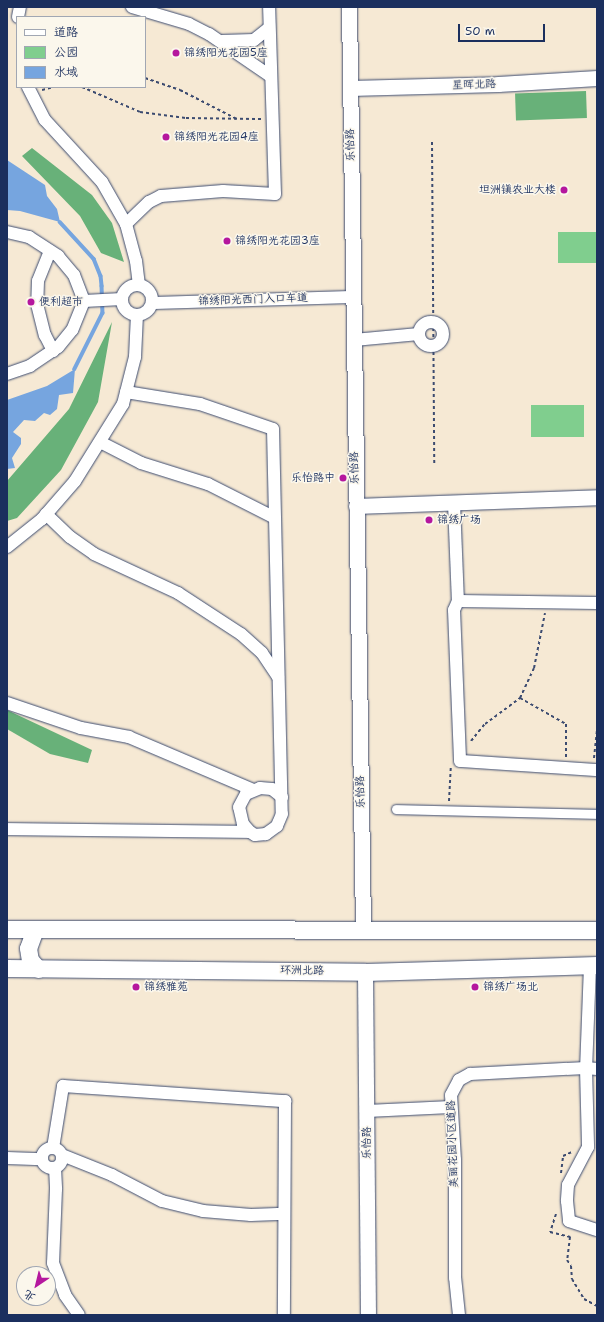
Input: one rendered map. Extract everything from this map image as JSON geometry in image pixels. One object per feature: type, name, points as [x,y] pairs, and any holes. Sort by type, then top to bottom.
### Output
[{"type":"main road","points":[[7,929],[597,930]]},
{"type":"main road","points":[[35,929],[28,948],[30,960],[38,969]]},
{"type":"main road","name":"环洲北路","points":[[7,968],[365,972],[594,965]]},
{"type":"street","points":[[132,7],[189,24],[220,41],[270,76]]},
{"type":"street","points":[[126,224],[149,202],[161,196],[223,191],[275,194],[270,76],[269,7]]},
{"type":"street","name":"乐怡路","points":[[349,7],[363,930]]},
{"type":"street","points":[[220,41],[241,42],[254,40],[269,28]]},
{"type":"street","name":"星晖北路","points":[[350,88],[498,84],[597,78]]},
{"type":"street","points":[[28,88],[44,120],[102,182],[126,224],[136,261],[139,285],[150,293],[152,303],[147,312],[137,315],[127,312],[122,299]]},
{"type":"street","points":[[7,232],[29,237],[50,251],[74,275],[84,300],[72,330],[53,351],[30,366],[7,374]]},
{"type":"street","points":[[50,251],[38,281],[37,304],[45,335],[53,351]]},
{"type":"street","points":[[122,299],[129,287],[139,285]]},
{"type":"street","name":"锦绣阳光西门入口车道","points":[[152,303],[353,297]]},
{"type":"street","points":[[84,300],[122,299]]},
{"type":"street","points":[[7,547],[46,514],[75,480],[123,404],[138,338],[137,315]]},
{"type":"street","points":[[427,322],[438,325],[442,331],[442,339],[432,346],[424,344],[419,334],[421,327],[427,322]]},
{"type":"street","points":[[354,340],[419,334]]},
{"type":"street","points":[[126,392],[200,404],[273,429],[278,570],[278,677],[282,814],[277,826],[266,834],[255,835],[243,824],[239,806],[246,794],[253,790]]},
{"type":"street","points":[[100,442],[141,463],[208,484],[275,518]]},
{"type":"street","points":[[356,506],[597,497]]},
{"type":"street","points":[[454,502],[458,601],[454,610],[460,761],[597,770]]},
{"type":"street","points":[[46,514],[70,537],[94,554],[178,592],[241,634],[262,653],[278,677]]},
{"type":"street","points":[[458,601],[597,603]]},
{"type":"street","points":[[7,703],[81,728],[130,737],[253,790],[272,790],[282,797]]},
{"type":"street","points":[[396,809],[597,814]]},
{"type":"street","points":[[7,829],[250,832]]},
{"type":"street","points":[[594,965],[592,1068],[588,1147],[568,1185],[567,1201],[569,1221],[597,1230]]},
{"type":"street","name":"乐怡路","points":[[365,972],[368,1315]]},
{"type":"street","name":"美丽花园小区道路","points":[[458,1315],[455,1278],[455,1160],[451,1095],[459,1080],[470,1074],[592,1068]]},
{"type":"street","points":[[42,1159],[47,1167],[54,1168],[61,1162],[57,1152],[62,1086],[286,1101],[284,1315]]},
{"type":"street","points":[[367,1110],[451,1108]]},
{"type":"street","points":[[42,1159],[45,1150],[57,1152],[106,1172],[162,1202],[203,1211],[251,1215],[284,1214]]},
{"type":"street","points":[[7,1158],[42,1159]]},
{"type":"street","points":[[54,1168],[56,1194],[52,1242],[54,1272],[65,1294],[79,1315]]},
{"type":"path","points":[[146,78],[180,90],[238,119]]},
{"type":"path","points":[[84,88],[140,112],[168,117],[272,120]]},
{"type":"path","points":[[432,142],[432,346],[434,465]]},
{"type":"path","points":[[449,811],[450,767],[459,754],[485,724],[520,698],[528,683],[538,653],[546,602]]},
{"type":"path","points":[[520,698],[566,724],[566,760],[573,759]]},
{"type":"path","points":[[587,758],[594,758],[597,730]]},
{"type":"green space","points":[[586,91],[587,118],[516,120],[515,93]]},
{"type":"green space","points":[[32,148],[92,195],[112,223],[124,262],[101,253],[80,216],[22,156]]},
{"type":"green space","points":[[558,232],[597,232],[597,263],[558,263]]},
{"type":"green space","points":[[112,322],[98,402],[61,470],[17,518],[7,521],[7,481],[69,409]]},
{"type":"green space","points":[[531,405],[584,405],[584,437],[531,437]]},
{"type":"green space","points":[[7,710],[92,750],[88,763],[50,754],[7,729]]},
{"type":"water","points":[[7,160],[45,185],[47,196],[57,209],[60,222],[20,211],[7,210]]},
{"type":"water","points":[[75,369],[73,393],[59,395],[57,409],[50,415],[44,413],[35,421],[24,420],[13,432],[21,438],[21,444],[12,458],[15,468],[7,469],[7,400],[47,386]]},
{"type":"waterway","points":[[60,222],[94,259],[101,276],[103,313],[75,369]]},
{"type":"place","name":"锦绣阳光花园5座","points":[[176,53]]},
{"type":"place","name":"锦绣阳光花园4座","points":[[166,137]]},
{"type":"place","name":"坦洲镇农业大楼","points":[[564,190]]},
{"type":"place","name":"锦绣阳光花园3座","points":[[227,241]]},
{"type":"place","name":"便利超市","points":[[31,302]]},
{"type":"place","name":"乐怡路中","points":[[343,478]]},
{"type":"place","name":"锦绣广场","points":[[429,520]]},
{"type":"place","name":"锦绣雅苑","points":[[136,987]]},
{"type":"place","name":"锦绣广场北","points":[[475,987]]}]
